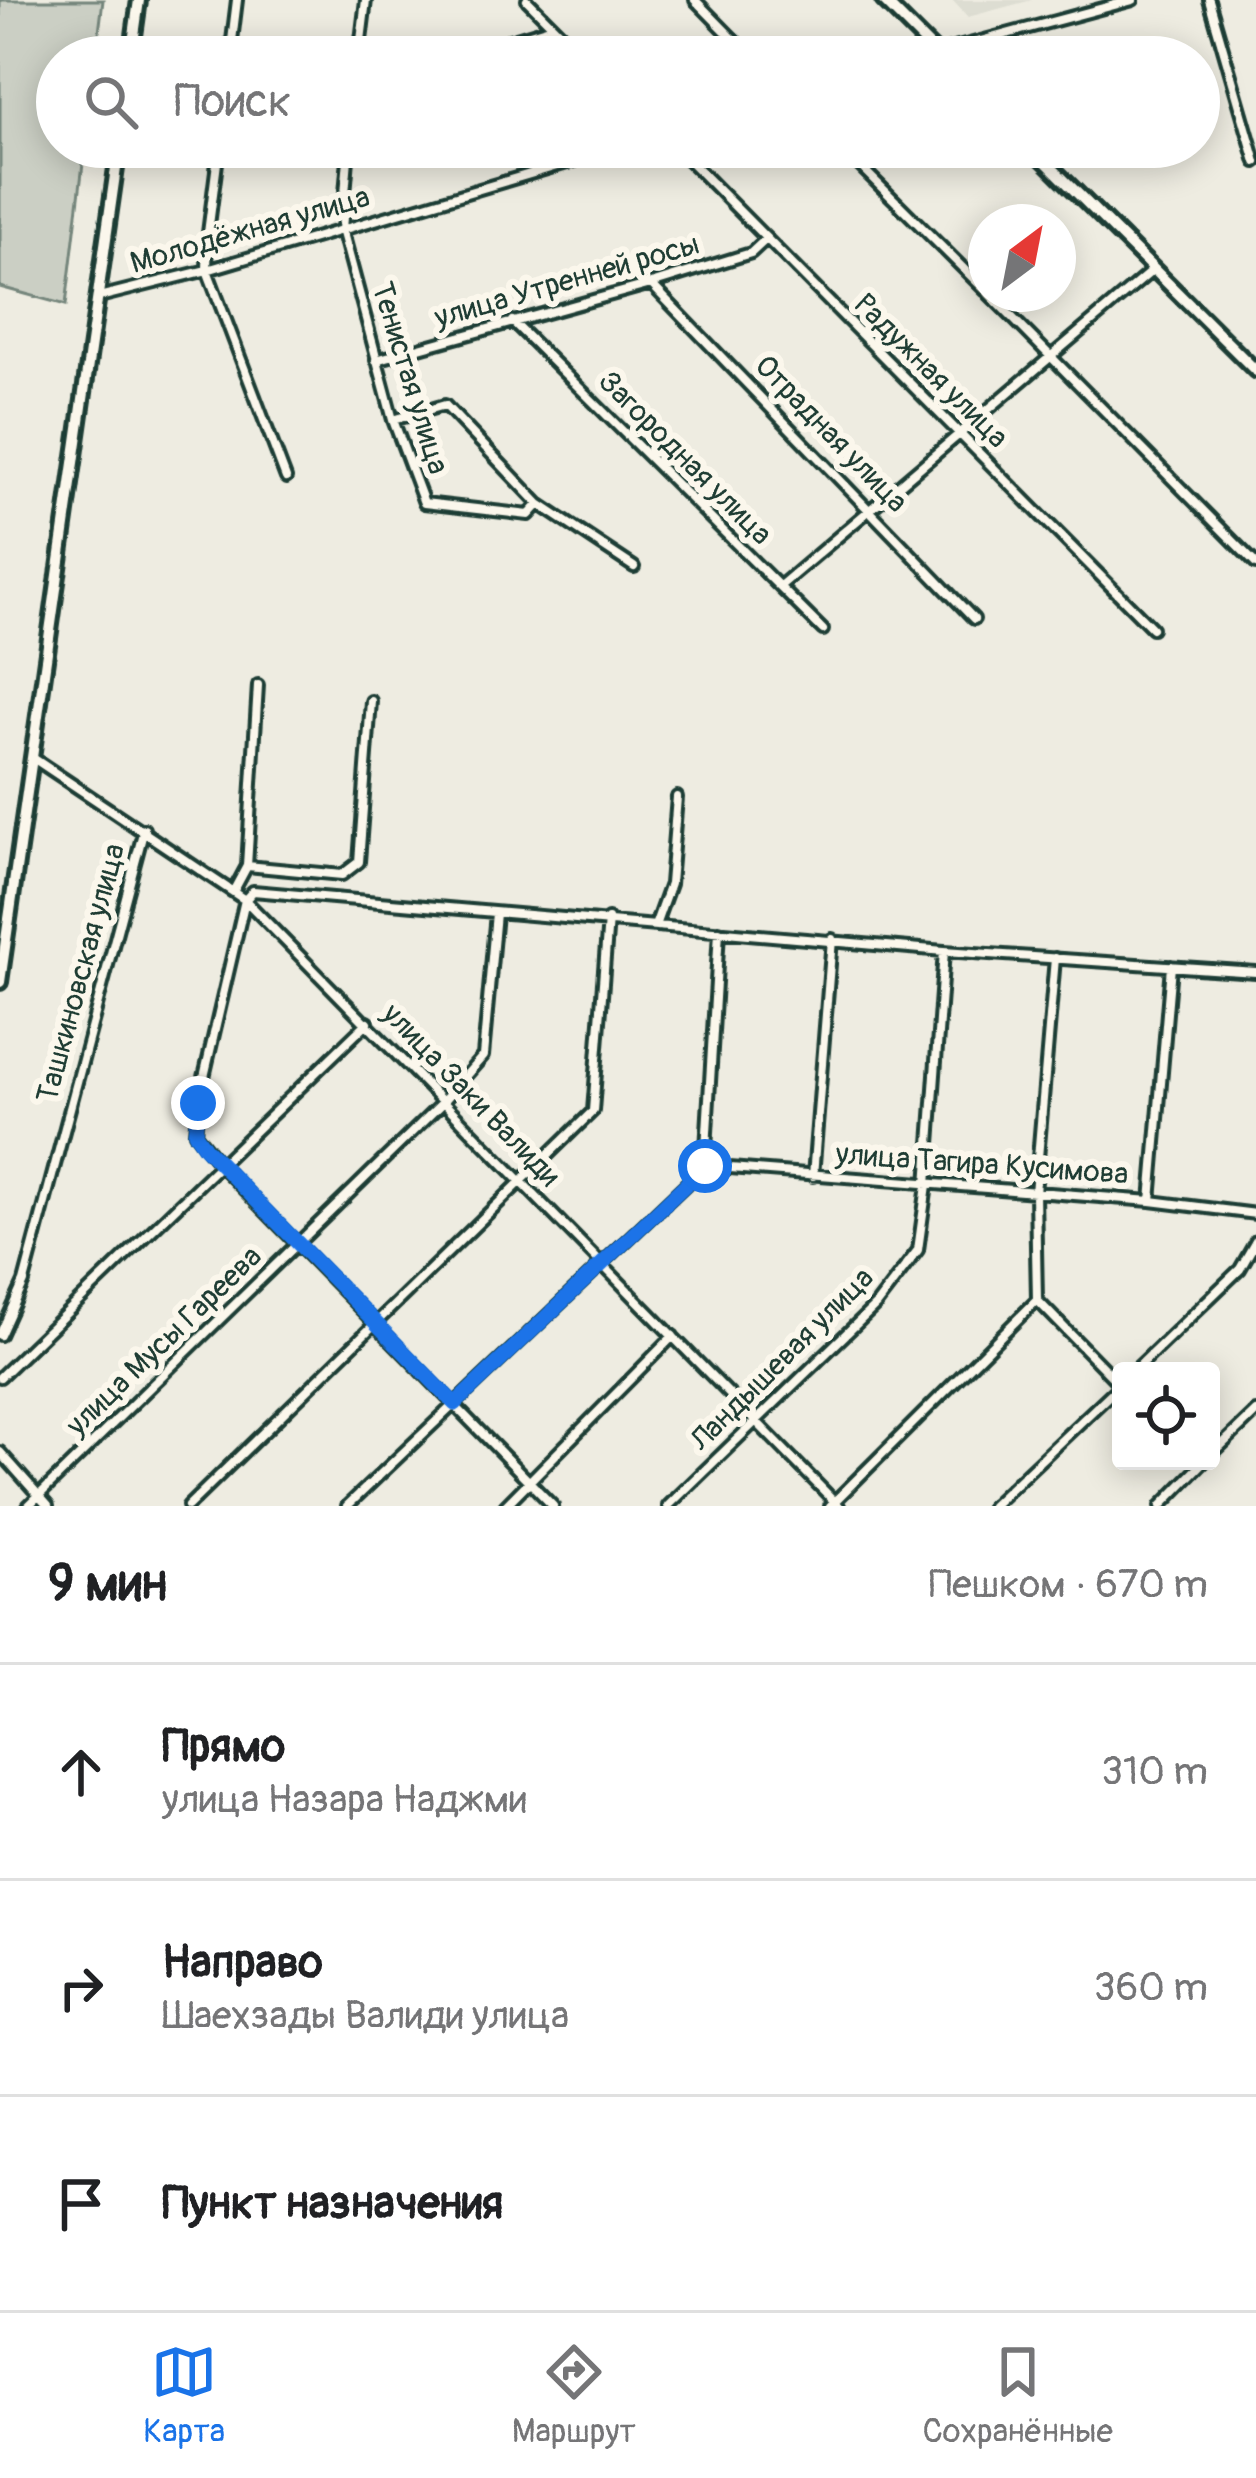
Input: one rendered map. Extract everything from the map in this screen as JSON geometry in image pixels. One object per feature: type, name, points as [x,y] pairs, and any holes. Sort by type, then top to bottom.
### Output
[{"type":"main road","points":[[134,36],[139,0]]},
{"type":"main road","points":[[883,0],[919,36]]},
{"type":"main road","points":[[0,982],[116,168]]},
{"type":"main road","points":[[1052,168],[1254,364]]},
{"type":"street","points":[[233,36],[237,0]]},
{"type":"street","points":[[362,36],[366,0]]},
{"type":"street","points":[[527,0],[562,36]]},
{"type":"street","points":[[695,0],[730,36]]},
{"type":"street","points":[[1005,36],[1133,0]]},
{"type":"street","points":[[1209,0],[1220,36]]},
{"type":"street","points":[[523,36],[553,27]]},
{"type":"street","points":[[1220,38],[1256,161]]},
{"type":"street","points":[[216,168],[207,270],[286,478]]},
{"type":"street","name":"Тенистая улица","points":[[347,168],[342,229],[393,420],[424,503],[530,515],[539,504]]},
{"type":"street","name":"Молодёжная улица","points":[[99,298],[550,168]]},
{"type":"street","name":"Радужная улица","points":[[697,168],[1152,628]]},
{"type":"street","points":[[862,168],[968,272]]},
{"type":"street","name":"улица Утренней росы","points":[[376,360],[751,253],[766,239]]},
{"type":"street","points":[[780,586],[1154,268]]},
{"type":"street","name":"Отрадная улица","points":[[651,284],[974,619]]},
{"type":"street","points":[[1008,312],[1256,564]]},
{"type":"street","name":"Загородная улица","points":[[512,321],[823,630]]},
{"type":"street","points":[[393,420],[445,405],[539,504],[634,567]]},
{"type":"street","points":[[1244,552],[1256,541]]},
{"type":"street","points":[[233,892],[247,866],[258,685]]},
{"type":"street","points":[[247,866],[342,875],[359,862],[371,701]]},
{"type":"street","name":"улица Заки Валиди","points":[[33,758],[245,900],[835,1504]]},
{"type":"street","points":[[656,923],[670,884],[677,797]]},
{"type":"street","name":"Ташкиновская улица","points":[[0,1335],[25,1282],[144,829]]},
{"type":"street","points":[[553,1506],[220,1165],[195,1133],[245,900],[253,891],[944,951],[1256,972]]},
{"type":"street","name":"улица Мусы Гареева","points":[[28,1506],[442,1103],[483,1056],[496,913]]},
{"type":"street","points":[[188,1506],[593,1111],[608,919]]},
{"type":"street","points":[[347,1506],[705,1166],[719,931]]},
{"type":"street","points":[[813,1176],[832,939]]},
{"type":"street","name":"Ландышевая улица","points":[[668,1506],[876,1305],[918,1250],[944,951]]},
{"type":"street","points":[[1055,958],[1035,1192],[1037,1300],[1112,1376]]},
{"type":"street","points":[[1151,1201],[1171,967]]},
{"type":"street","points":[[0,1377],[368,1022]]},
{"type":"street","name":"улица Тагира Кусимова","points":[[705,1166],[1151,1201],[1256,1214]]},
{"type":"street","points":[[1143,1362],[1240,1269],[1256,1241]]},
{"type":"street","points":[[835,1504],[1037,1300]]},
{"type":"street","points":[[505,1506],[673,1336]]},
{"type":"street","points":[[992,1506],[1112,1393]]},
{"type":"street","points":[[1220,1445],[1256,1412]]},
{"type":"street","points":[[0,1451],[48,1506]]},
{"type":"street","points":[[1161,1506],[1194,1470]]},
{"type":"shaded area","points":[[0,0],[103,0],[99,36],[36,36],[36,168],[82,168],[66,305],[0,287]]},
{"type":"shaded area","points":[[952,0],[1032,0],[968,17]]},
{"type":"route","points":[[198,1103],[195,1133],[205,1148],[455,1404],[705,1166]]}]
